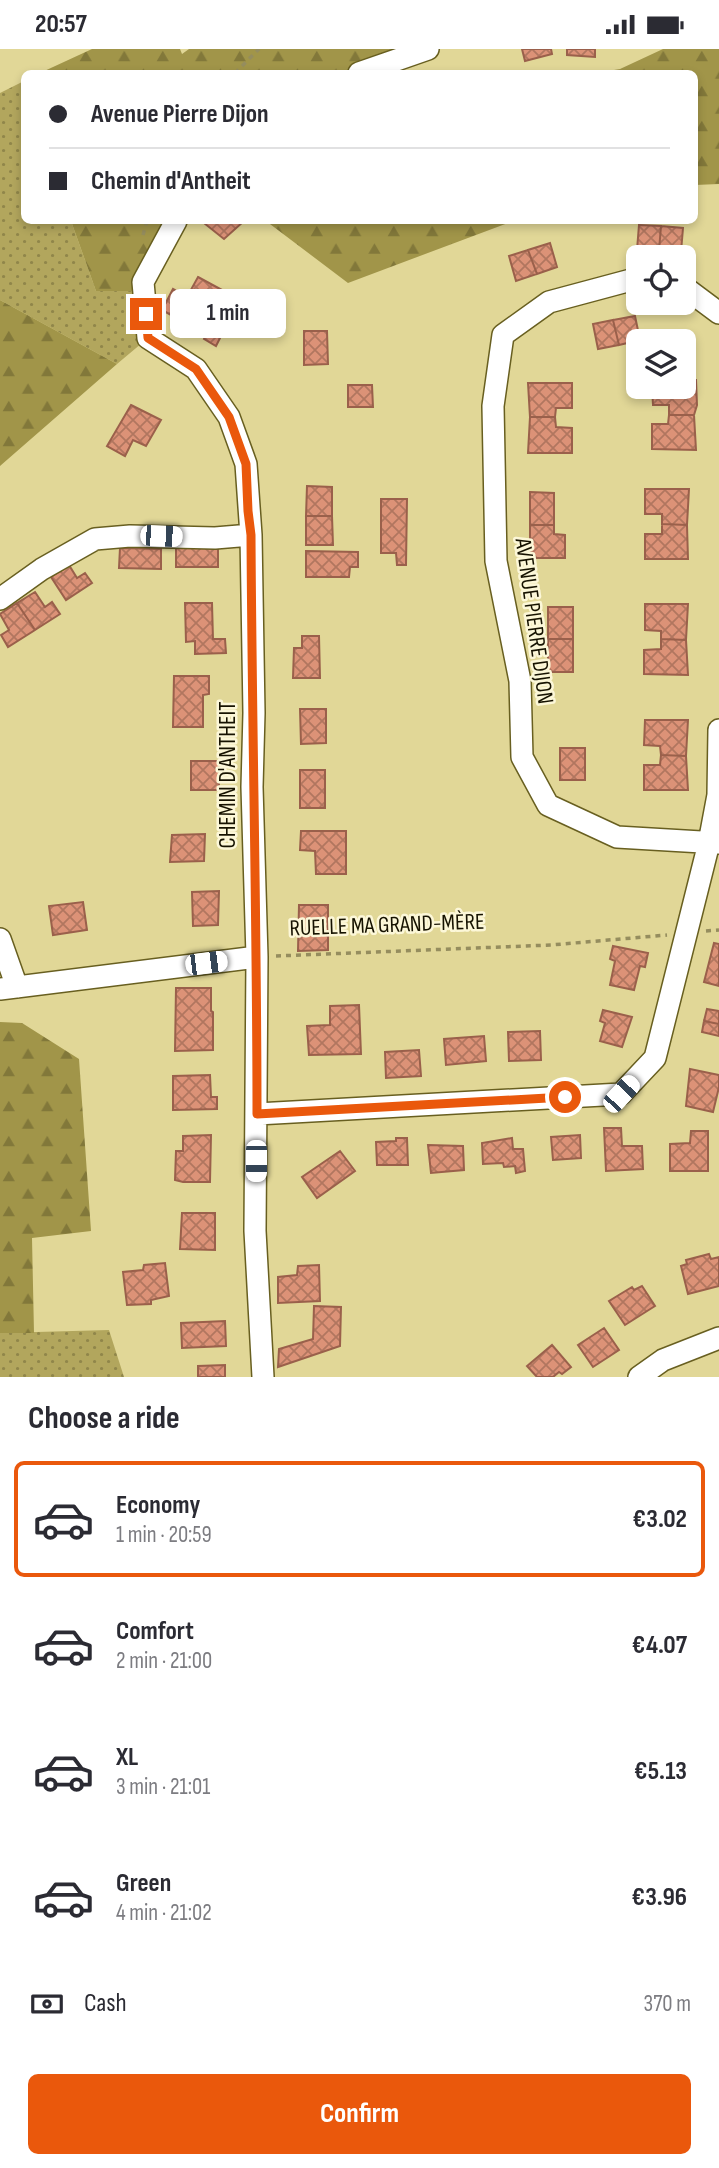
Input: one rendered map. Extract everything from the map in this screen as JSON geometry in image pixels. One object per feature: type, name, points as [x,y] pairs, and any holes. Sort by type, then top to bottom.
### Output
[{"type":"street","points":[[368,70],[428,49]]},
{"type":"street","name":"CHEMIN D'ANTHEIT","points":[[174,224],[143,282],[148,338],[196,369],[229,417],[246,464],[251,535],[257,957],[255,1231],[263,1377]]},
{"type":"street","name":"AVENUE PIERRE DIJON","points":[[626,281],[549,302],[503,335],[493,406],[496,561],[520,681],[522,757],[548,805],[617,837],[714,843]]},
{"type":"street","points":[[696,297],[719,313]]},
{"type":"street","points":[[0,599],[42,569],[94,539],[130,535],[215,538],[251,535]]},
{"type":"street","points":[[257,1114],[621,1094],[655,1058],[687,933],[714,843],[719,730]]},
{"type":"street","points":[[0,939],[8,988],[257,957]]},
{"type":"street","points":[[639,1377],[663,1360],[719,1338]]},
{"type":"path","points":[[238,70],[258,49]]},
{"type":"path","name":"RUELLE MA GRAND-MÈRE","points":[[257,957],[551,945],[687,933]]},
{"type":"shaded area","points":[[21,82],[21,224],[72,224],[96,291],[144,291],[148,338],[117,364],[0,300],[0,93]]},
{"type":"shaded area","points":[[109,1330],[124,1377],[0,1377],[0,1333]]},
{"type":"green space","points":[[92,49],[180,49],[182,54],[189,49],[428,49],[368,70],[46,70]]},
{"type":"green space","points":[[663,49],[719,49],[719,184],[698,185],[698,70],[614,70]]},
{"type":"green space","points":[[72,224],[175,224],[144,291],[96,291]]},
{"type":"green space","points":[[270,224],[505,224],[348,283]]},
{"type":"green space","points":[[0,300],[117,364],[0,466]]},
{"type":"green space","points":[[0,1022],[22,1023],[79,1059],[91,1231],[32,1238],[34,1333],[0,1333]]},
{"type":"building","points":[[522,49],[551,49],[552,54],[525,61]]},
{"type":"building","points":[[567,49],[595,49],[595,57],[567,55]]},
{"type":"building","points":[[205,224],[241,224],[224,239]]},
{"type":"building","points":[[639,225],[661,226],[659,245],[637,245]]},
{"type":"building","points":[[661,226],[683,228],[682,245],[659,245]]},
{"type":"building","points":[[550,243],[557,267],[537,274],[528,250]]},
{"type":"building","points":[[528,250],[537,274],[516,281],[509,256]]},
{"type":"building","points":[[198,277],[222,290],[200,331],[162,310],[173,289],[187,297]]},
{"type":"building","points":[[635,316],[638,329],[626,329],[626,343],[619,345],[613,320]]},
{"type":"building","points":[[613,320],[619,345],[598,349],[593,324]]},
{"type":"building","points":[[213,323],[225,328],[216,346],[204,339]]},
{"type":"building","points":[[304,331],[327,331],[328,364],[304,365]]},
{"type":"building","points":[[696,380],[697,405],[694,415],[669,415],[669,405],[653,405],[653,399],[696,399]]},
{"type":"building","points":[[528,383],[572,383],[572,408],[556,408],[555,417],[530,417]]},
{"type":"building","points":[[348,385],[372,385],[373,407],[348,407]]},
{"type":"building","points":[[131,405],[161,420],[146,446],[133,440],[125,456],[107,446]]},
{"type":"building","points":[[669,415],[694,415],[696,450],[652,449],[652,424],[668,424]]},
{"type":"building","points":[[530,417],[555,417],[556,427],[572,428],[572,453],[528,453]]},
{"type":"building","points":[[307,486],[332,487],[332,516],[306,516]]},
{"type":"building","points":[[645,489],[689,489],[687,525],[662,524],[662,514],[645,514]]},
{"type":"building","points":[[530,492],[554,493],[554,525],[530,525]]},
{"type":"building","points":[[381,499],[407,499],[406,565],[397,565],[396,553],[381,553]]},
{"type":"building","points":[[306,516],[332,516],[333,545],[306,545]]},
{"type":"building","points":[[662,524],[687,525],[688,559],[645,559],[645,534],[662,534]]},
{"type":"building","points":[[530,525],[554,525],[554,534],[565,535],[565,558],[530,558]]},
{"type":"building","points":[[120,548],[161,549],[161,569],[119,568]]},
{"type":"building","points":[[176,548],[218,548],[218,567],[176,567]]},
{"type":"building","points":[[306,551],[358,552],[358,567],[350,567],[349,577],[306,577]]},
{"type":"building","points":[[69,565],[77,578],[85,573],[92,583],[66,600],[51,577]]},
{"type":"building","points":[[35,592],[45,607],[52,602],[60,614],[35,630],[17,603]]},
{"type":"building","points":[[17,603],[35,630],[8,647],[1,635],[9,630],[0,614]]},
{"type":"building","points":[[185,603],[212,603],[213,639],[225,639],[226,653],[195,654],[195,641],[186,642]]},
{"type":"building","points":[[645,604],[688,604],[686,640],[661,639],[661,631],[645,630]]},
{"type":"building","points":[[548,607],[573,607],[573,639],[548,639]]},
{"type":"building","points":[[302,636],[319,636],[320,678],[293,678],[294,648],[302,648]]},
{"type":"building","points":[[548,639],[573,639],[573,672],[548,672]]},
{"type":"building","points":[[661,639],[686,640],[688,675],[644,674],[644,650],[661,649]]},
{"type":"building","points":[[174,676],[209,676],[209,694],[203,695],[203,727],[173,727]]},
{"type":"building","points":[[300,709],[326,709],[326,743],[301,744]]},
{"type":"building","points":[[645,720],[688,720],[686,756],[661,755],[660,746],[644,745]]},
{"type":"building","points":[[560,748],[585,748],[585,780],[560,780]]},
{"type":"building","points":[[661,755],[686,756],[688,790],[644,790],[644,765],[660,765]]},
{"type":"building","points":[[191,761],[224,761],[224,773],[219,773],[219,790],[191,790]]},
{"type":"building","points":[[300,770],[325,770],[325,808],[300,808]]},
{"type":"building","points":[[301,831],[346,831],[346,874],[316,874],[315,851],[300,850]]},
{"type":"building","points":[[205,834],[204,861],[170,862],[172,835]]},
{"type":"building","points":[[219,891],[218,925],[193,926],[192,892]]},
{"type":"building","points":[[83,902],[87,930],[53,935],[49,906]]},
{"type":"building","points":[[299,905],[328,905],[328,950],[298,951]]},
{"type":"building","points":[[714,943],[719,944],[719,986],[704,982]]},
{"type":"building","points":[[613,946],[648,953],[645,967],[640,966],[634,990],[610,985],[615,961],[610,959]]},
{"type":"building","points":[[176,988],[211,988],[213,1050],[175,1051]]},
{"type":"building","points":[[359,1005],[361,1054],[309,1055],[307,1026],[330,1025],[330,1006]]},
{"type":"building","points":[[707,1009],[719,1011],[719,1024],[704,1021]]},
{"type":"building","points":[[603,1010],[632,1017],[622,1047],[600,1041],[605,1023],[600,1021]]},
{"type":"building","points":[[704,1021],[719,1024],[719,1036],[702,1032]]},
{"type":"building","points":[[540,1031],[541,1060],[509,1061],[508,1032]]},
{"type":"building","points":[[484,1036],[486,1061],[446,1065],[444,1039]]},
{"type":"building","points":[[419,1050],[421,1076],[386,1078],[385,1052]]},
{"type":"building","points":[[690,1069],[719,1075],[713,1112],[686,1106]]},
{"type":"building","points":[[210,1075],[211,1097],[217,1097],[217,1109],[173,1110],[173,1076]]},
{"type":"building","points":[[604,1128],[621,1128],[622,1146],[642,1146],[643,1169],[606,1171]]},
{"type":"building","points":[[691,1131],[708,1131],[708,1171],[670,1171],[670,1144],[690,1143]]},
{"type":"building","points":[[211,1135],[210,1182],[175,1180],[176,1151],[183,1151],[183,1136]]},
{"type":"building","points":[[580,1135],[581,1158],[553,1160],[551,1137]]},
{"type":"building","points":[[396,1138],[407,1138],[408,1165],[377,1165],[376,1142],[396,1141]]},
{"type":"building","points":[[512,1138],[513,1149],[523,1149],[525,1171],[516,1173],[515,1166],[504,1167],[503,1163],[483,1164],[482,1143]]},
{"type":"building","points":[[428,1145],[463,1146],[464,1170],[431,1173]]},
{"type":"building","points":[[340,1151],[355,1171],[317,1198],[302,1177]]},
{"type":"building","points":[[182,1213],[215,1213],[215,1250],[180,1249]]},
{"type":"building","points":[[709,1254],[711,1259],[719,1257],[719,1286],[688,1294],[681,1266],[687,1264],[686,1260]]},
{"type":"building","points":[[165,1263],[169,1296],[151,1300],[151,1304],[127,1305],[123,1272],[143,1270],[144,1265]]},
{"type":"building","points":[[319,1265],[320,1301],[278,1303],[278,1277],[297,1275],[298,1266]]},
{"type":"building","points":[[642,1286],[655,1306],[625,1325],[609,1301],[632,1287],[634,1290]]},
{"type":"building","points":[[314,1306],[341,1307],[340,1346],[278,1367],[279,1349],[313,1339]]},
{"type":"building","points":[[225,1321],[226,1346],[182,1348],[181,1323]]},
{"type":"building","points":[[604,1328],[619,1350],[593,1367],[578,1345]]},
{"type":"building","points":[[552,1345],[571,1367],[553,1377],[537,1377],[527,1366]]},
{"type":"building","points":[[225,1365],[225,1377],[198,1377],[198,1366]]},
{"type":"route","points":[[146,314],[148,338],[196,369],[229,417],[246,464],[251,535],[257,1114],[565,1097]]}]
